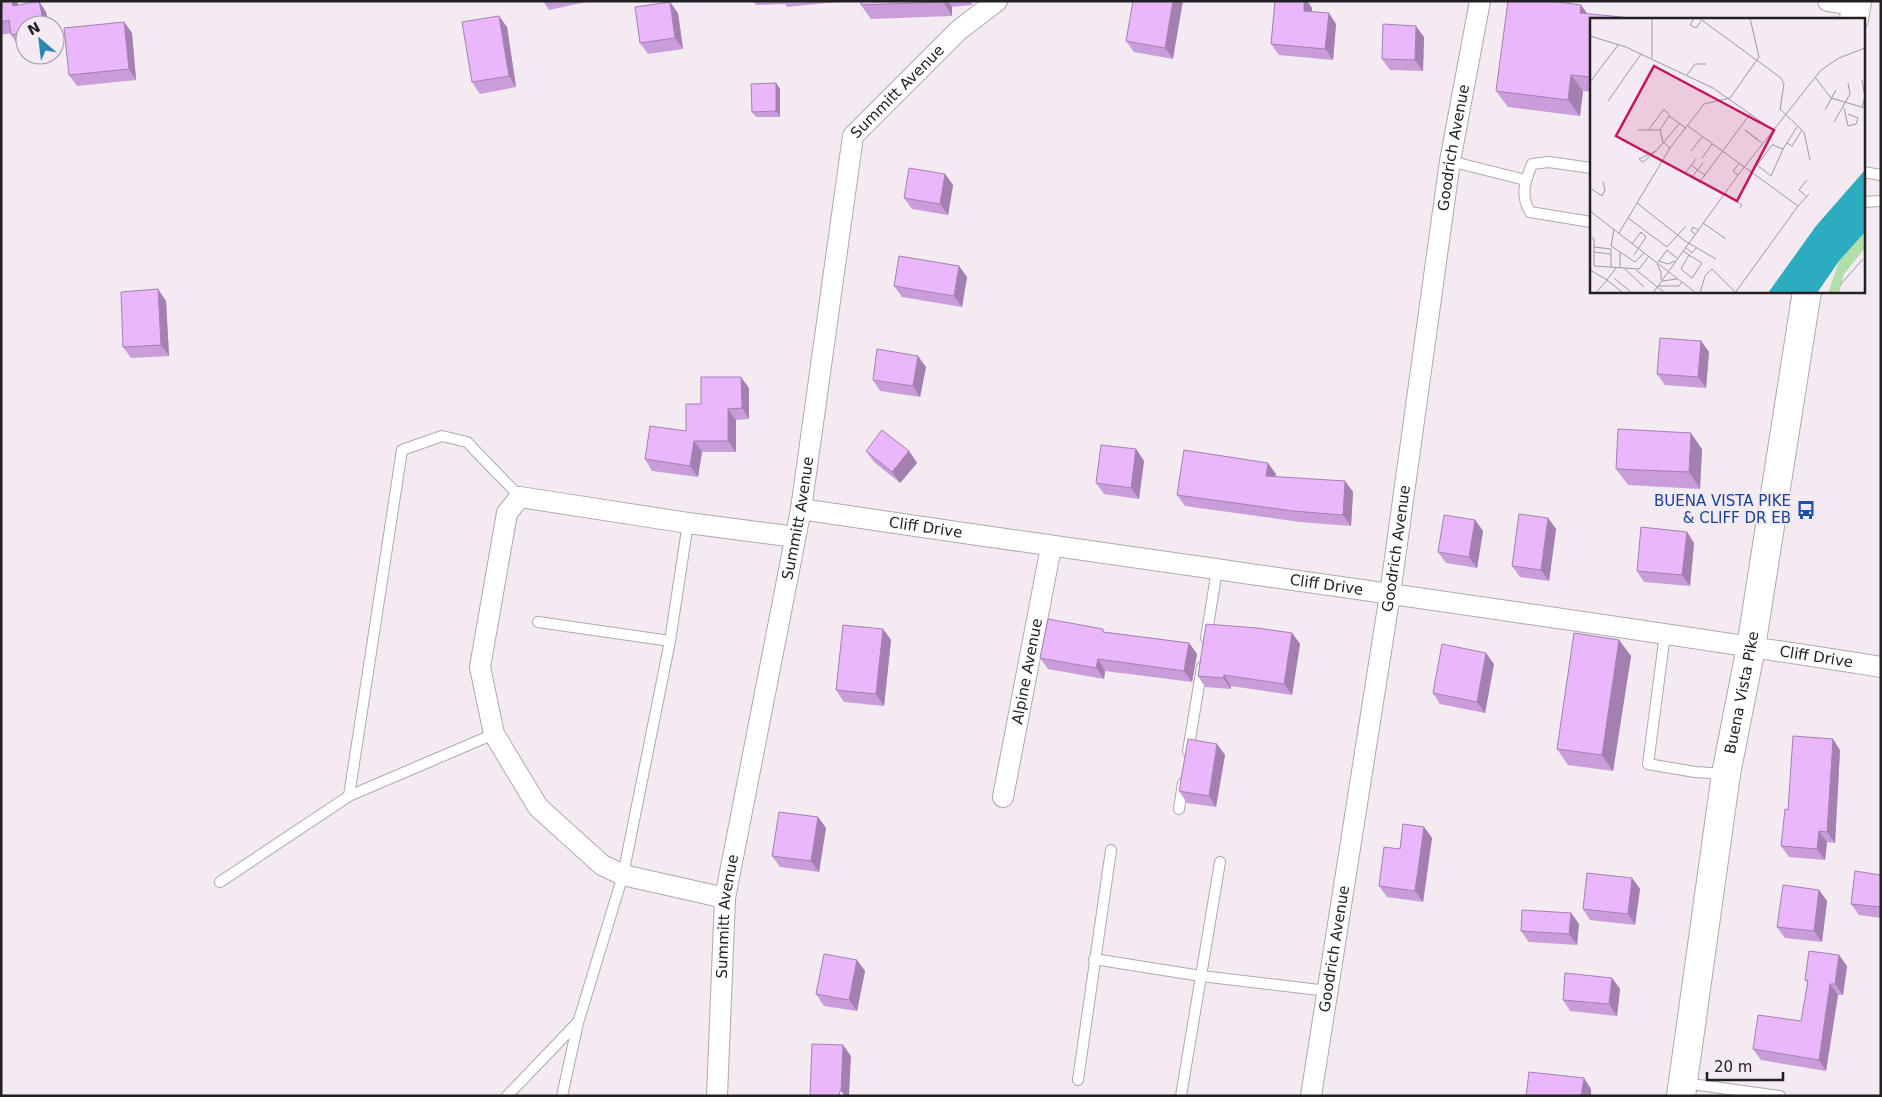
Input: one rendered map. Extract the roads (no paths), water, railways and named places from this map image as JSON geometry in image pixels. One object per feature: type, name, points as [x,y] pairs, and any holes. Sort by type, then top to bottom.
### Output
[{"type":"main road","name":"Buena Vista Pike","points":[[1682,1089],[1726,774],[1751,647],[1807,292]]},
{"type":"street","name":"Summitt Avenue","points":[[717,1096],[725,898],[801,509],[852,136],[958,30],[997,1]]},
{"type":"street","name":"Goodrich Avenue","points":[[1312,1096],[1390,594],[1450,162],[1480,1]]},
{"type":"street","points":[[1828,1],[1856,8]]},
{"type":"street","points":[[725,898],[623,875],[602,865],[538,807],[494,734],[480,667],[507,513],[520,497],[796,537]]},
{"type":"street","name":"Cliff Drive","points":[[801,509],[1881,667]]},
{"type":"street","name":"Alpine Avenue","points":[[1004,797],[1051,547]]},
{"type":"lane","points":[[1450,162],[1525,180]]},
{"type":"lane","points":[[1590,168],[1548,162],[1532,164],[1525,180],[1524,202],[1530,212],[1590,222]]},
{"type":"lane","points":[[1864,172],[1881,175]]},
{"type":"lane","points":[[1864,202],[1881,201]]},
{"type":"lane","points":[[349,796],[402,450],[442,436],[467,442],[520,497]]},
{"type":"lane","points":[[562,1096],[578,1023],[623,875],[670,641],[688,522]]},
{"type":"lane","points":[[1179,809],[1217,570]]},
{"type":"lane","points":[[538,622],[670,641]]},
{"type":"lane","points":[[1665,634],[1648,764],[1695,772],[1726,774]]},
{"type":"lane","points":[[220,882],[349,796],[494,734]]},
{"type":"lane","points":[[1078,1080],[1111,850]]},
{"type":"lane","points":[[1181,1096],[1220,862]]},
{"type":"lane","points":[[1094,959],[1202,976],[1328,991]]},
{"type":"lane","points":[[506,1096],[578,1023]]},
{"type":"lane","points":[[1682,1089],[1780,1096]]},
{"type":"place","name":"BUENA VISTA PIKE & CLIFF DR EB","points":[[1806,510]]}]
